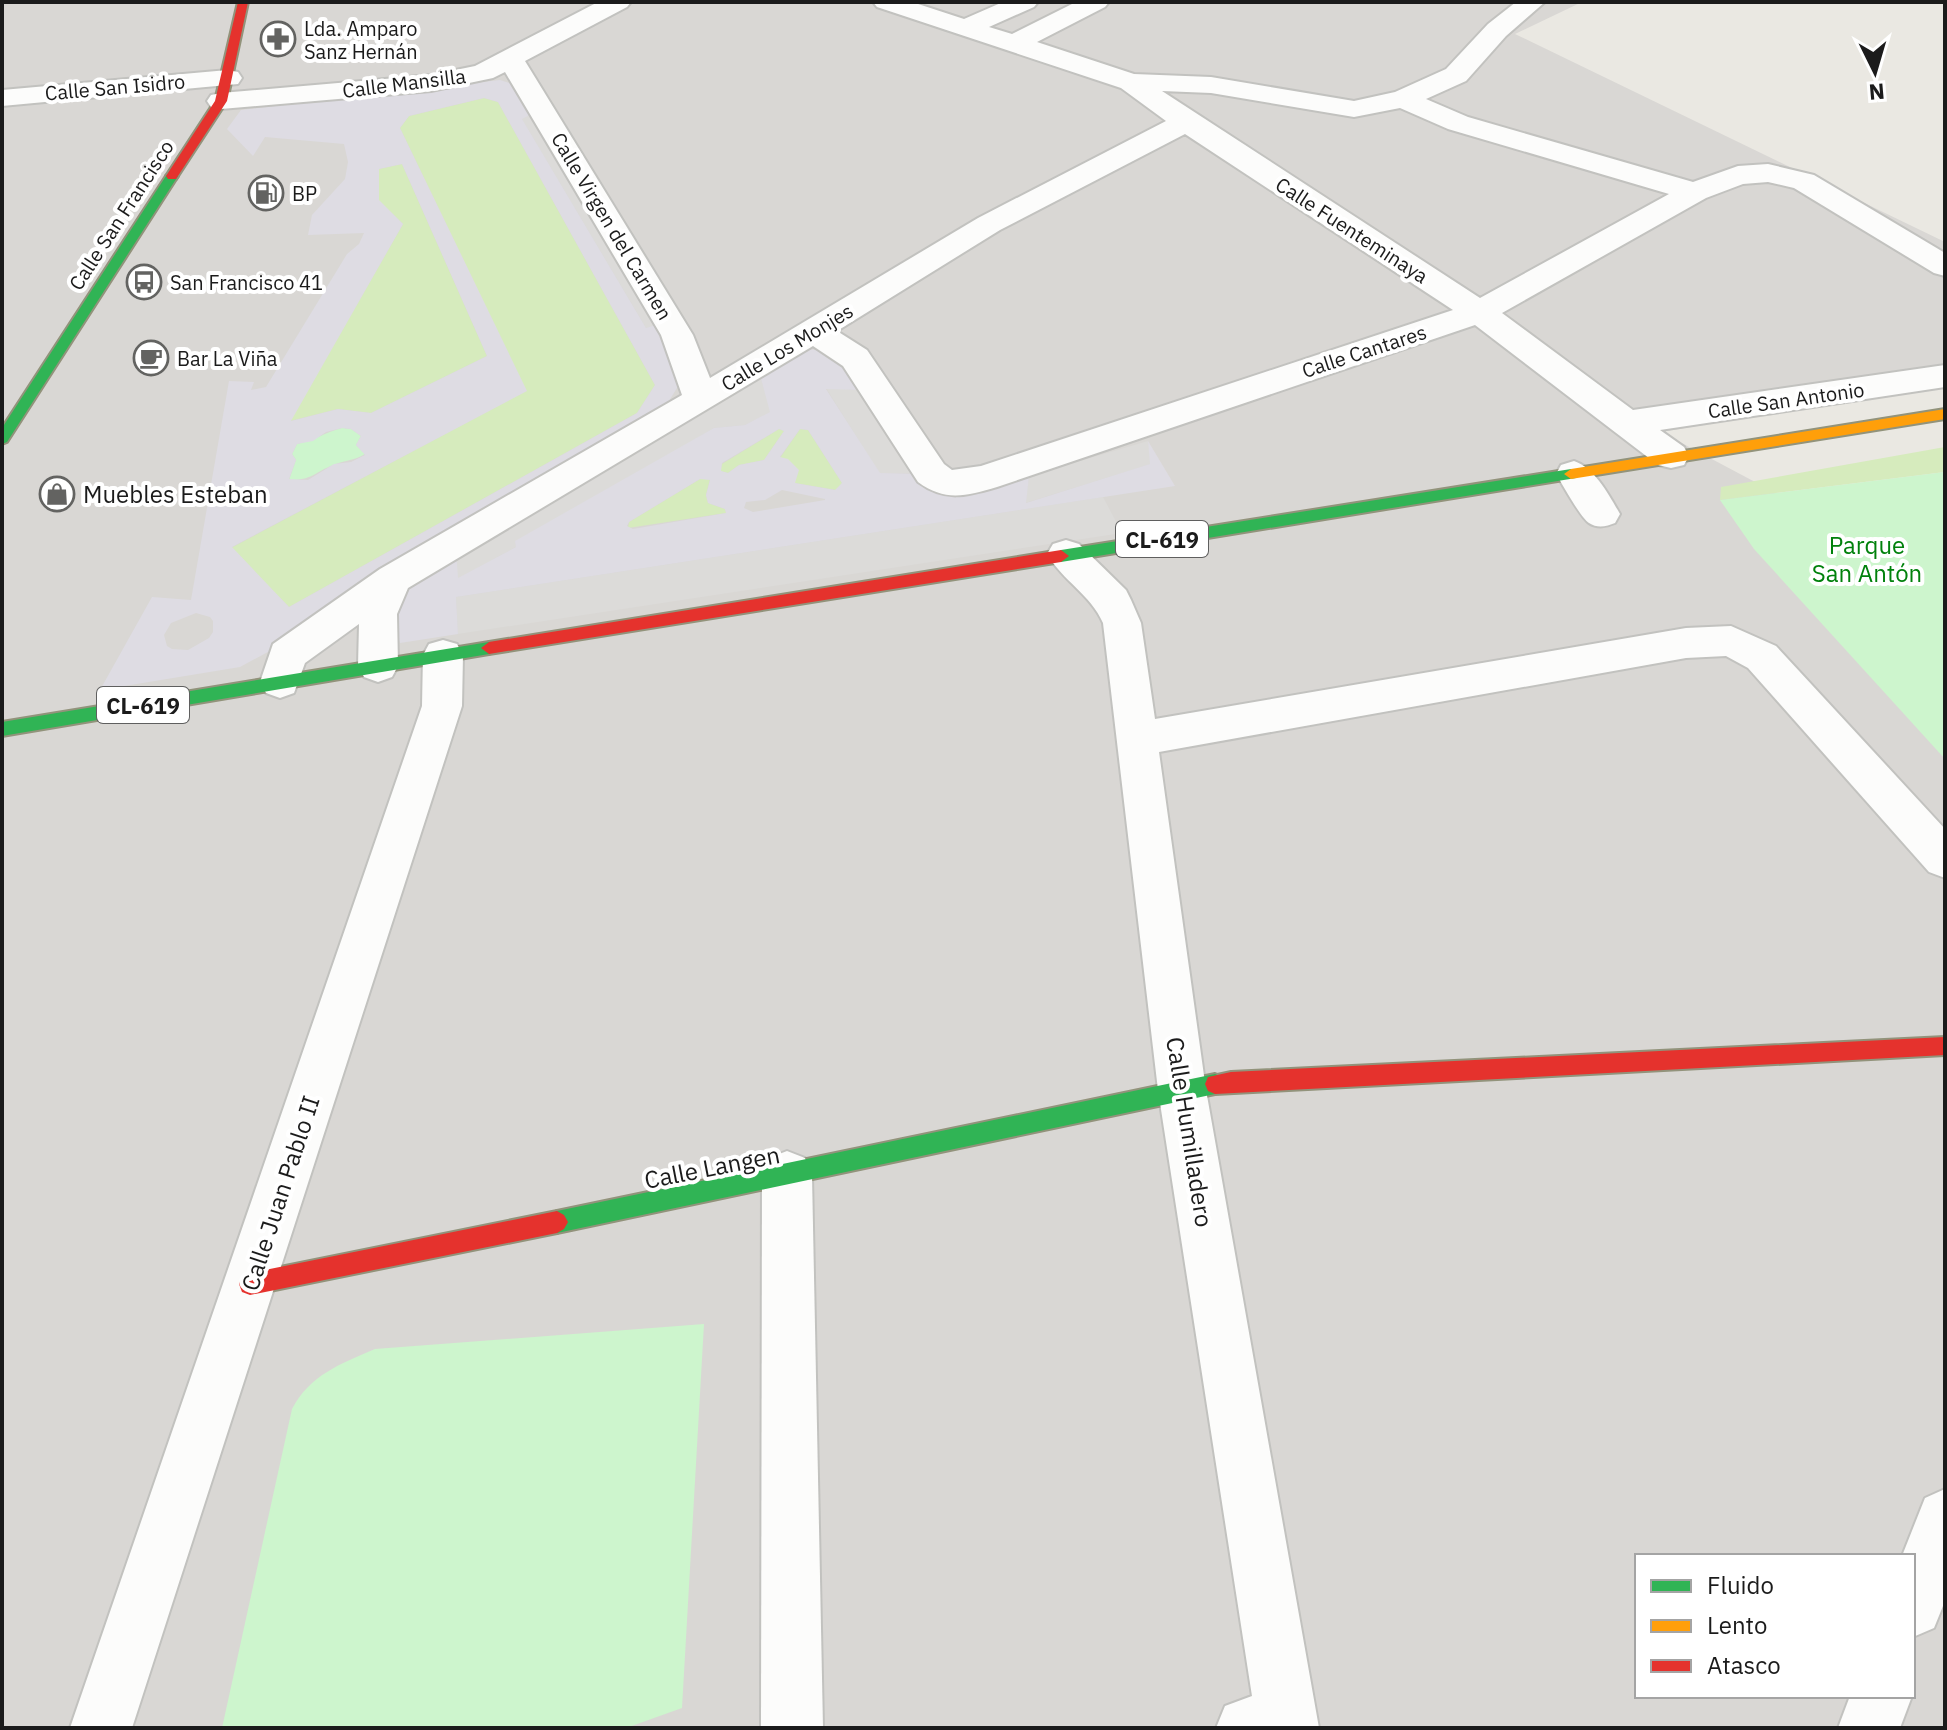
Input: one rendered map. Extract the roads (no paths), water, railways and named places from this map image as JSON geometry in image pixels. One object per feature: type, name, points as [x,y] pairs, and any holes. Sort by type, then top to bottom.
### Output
[{"type":"street","name":"Calle San Francisco","points":[[2,439],[224,89],[243,2]]},
{"type":"street","name":"Calle Mansilla","points":[[224,89],[431,83],[483,72],[618,2]]},
{"type":"street","points":[[965,28],[1025,2]]},
{"type":"street","points":[[1013,44],[1096,2]]},
{"type":"street","points":[[1131,82],[1211,85],[1339,109],[1354,109],[1403,99],[1456,75],[1497,30],[1532,2]]},
{"type":"street","name":"Calle Fuenteminaya","points":[[897,4],[1131,82],[1186,122],[1479,312],[1671,456]]},
{"type":"street","name":"Calle Virgen del Carmen","points":[[510,58],[677,335],[701,399]]},
{"type":"street","name":"Calle San Isidro","points":[[2,98],[224,89]]},
{"type":"street","points":[[1403,99],[1458,123],[1695,192]]},
{"type":"street","name":"Calle Los Monjes","points":[[280,682],[287,655],[393,579],[701,399],[989,224],[1186,122]]},
{"type":"street","name":"Calle Cantares","points":[[814,331],[855,358],[931,473],[946,484],[984,478],[1479,312],[1695,192],[1738,175],[1768,173],[1804,181],[1945,266]]},
{"type":"street","name":"Calle San Antonio","points":[[1626,423],[1945,376]]},
{"type":"street","name":"CL-619","points":[[3,730],[443,655],[1945,414]]},
{"type":"street","points":[[1574,474],[1602,514]]},
{"type":"street","name":"Calle Humilladero","points":[[1066,554],[1112,600],[1122,623],[1182,1090],[1273,1725]]},
{"type":"street","points":[[378,666],[378,614],[393,579]]},
{"type":"street","points":[[1137,739],[1686,643],[1731,641],[1762,657],[1945,859]]},
{"type":"street","name":"Calle Juan Pablo II","points":[[101,1728],[442,706],[443,655]]},
{"type":"street","name":"Calle Langen","points":[[250,1284],[787,1176],[1231,1081],[1945,1046]]},
{"type":"street","points":[[787,1176],[792,1728]]},
{"type":"street","points":[[1915,1601],[1945,1518]]},
{"type":"street","points":[[1869,1728],[1880,1698]]},
{"type":"place","name":"Lda. Amparo Sanz Hernán","points":[[278,39]]},
{"type":"place","name":"BP","points":[[266,193]]},
{"type":"place","name":"San Francisco 41","points":[[144,282]]},
{"type":"place","name":"Bar La Viña","points":[[151,358]]},
{"type":"place","name":"Muebles Esteban","points":[[57,494]]},
{"type":"park label","name":"Parque San Antón","points":[[1867,559]]}]
